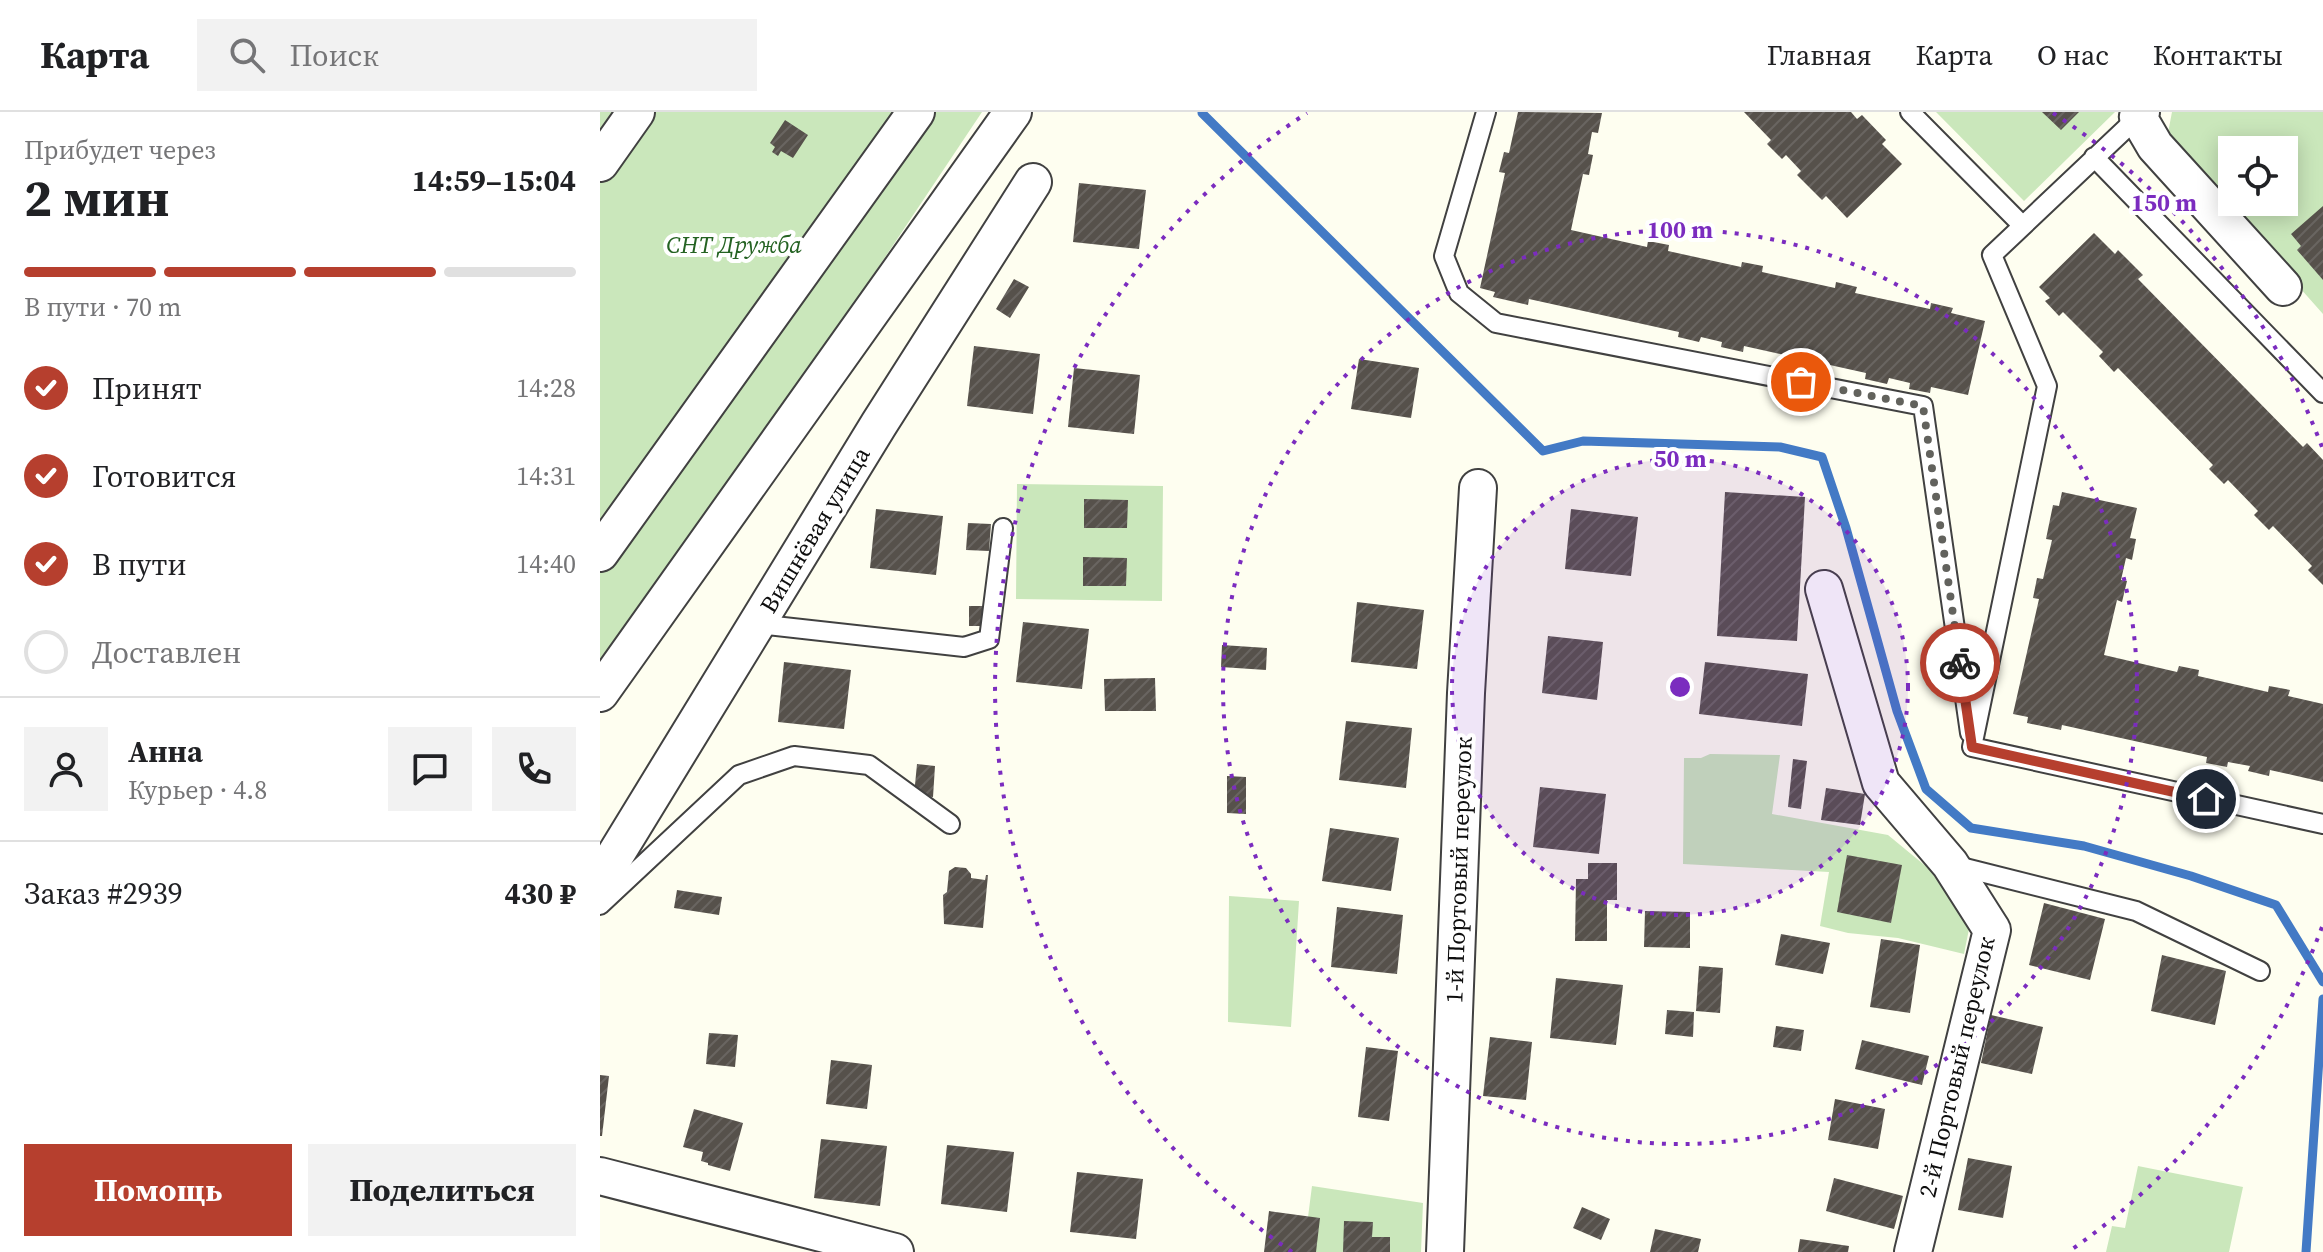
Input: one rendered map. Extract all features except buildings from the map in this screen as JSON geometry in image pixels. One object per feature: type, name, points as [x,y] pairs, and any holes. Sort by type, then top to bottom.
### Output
[{"type":"street","points":[[600,163],[636,112]]},
{"type":"street","points":[[600,553],[916,112]]},
{"type":"street","points":[[600,693],[1013,112]]},
{"type":"street","points":[[2140,114],[2155,146],[2283,287]]},
{"type":"street","name":"Вишнёвая улица","points":[[600,880],[879,424],[1033,182]]},
{"type":"street","name":"1-й Портовый переулок","points":[[1445,1252],[1466,693],[1478,488]]},
{"type":"street","name":"2-й Портовый переулок","points":[[1824,589],[1881,783],[1950,864],[1992,930],[1913,1252]]},
{"type":"street","points":[[600,1176],[811,1241],[895,1252]]},
{"type":"lane","points":[[1486,112],[1444,256],[1459,293],[1496,323],[1923,406],[1972,747]]},
{"type":"lane","points":[[1910,112],[2022,225]]},
{"type":"lane","points":[[1972,747],[2047,386],[1992,255],[2140,114]]},
{"type":"lane","points":[[2094,157],[2323,393]]},
{"type":"lane","points":[[758,624],[964,647],[989,639],[1003,528]]},
{"type":"lane","points":[[1972,747],[2323,824]]},
{"type":"lane","points":[[600,905],[739,775],[794,756],[869,765],[950,824]]},
{"type":"lane","points":[[1950,864],[2136,911],[2260,971]]},
{"type":"green space","name":"СНТ Дружба","points":[[600,112],[982,112],[600,684]]},
{"type":"green space","points":[[1936,112],[2115,112],[2024,201]]},
{"type":"green space","points":[[2172,112],[2323,112],[2323,314],[2236,216],[2298,216],[2298,136],[2218,136],[2218,196],[2167,138]]},
{"type":"green space","points":[[1017,484],[1163,486],[1162,601],[1016,599]]},
{"type":"green space","points":[[1710,754],[1780,755],[1772,814],[1888,835],[1962,896],[1971,919],[1964,954],[1898,938],[1848,933],[1820,926],[1829,872],[1683,864],[1684,758],[1701,758]]},
{"type":"green space","points":[[1229,896],[1299,901],[1291,1027],[1228,1022]]},
{"type":"green space","points":[[2138,1166],[2243,1187],[2229,1252],[2106,1252],[2112,1226],[2125,1228]]},
{"type":"green space","points":[[1312,1186],[1423,1203],[1421,1252],[1313,1252],[1308,1217]]},
{"type":"waterway","points":[[1202,113],[1543,451],[1583,441],[1780,447],[1822,457],[1846,528],[1897,711],[1926,789],[1971,828],[2084,846],[2191,876],[2276,905],[2323,982]]},
{"type":"waterway","points":[[2306,1252],[2323,999]]},
{"type":"way so far","points":[[1801,382],[1923,406],[1960,663]]},
{"type":"route","points":[[1960,663],[1972,747],[2206,799]]}]
